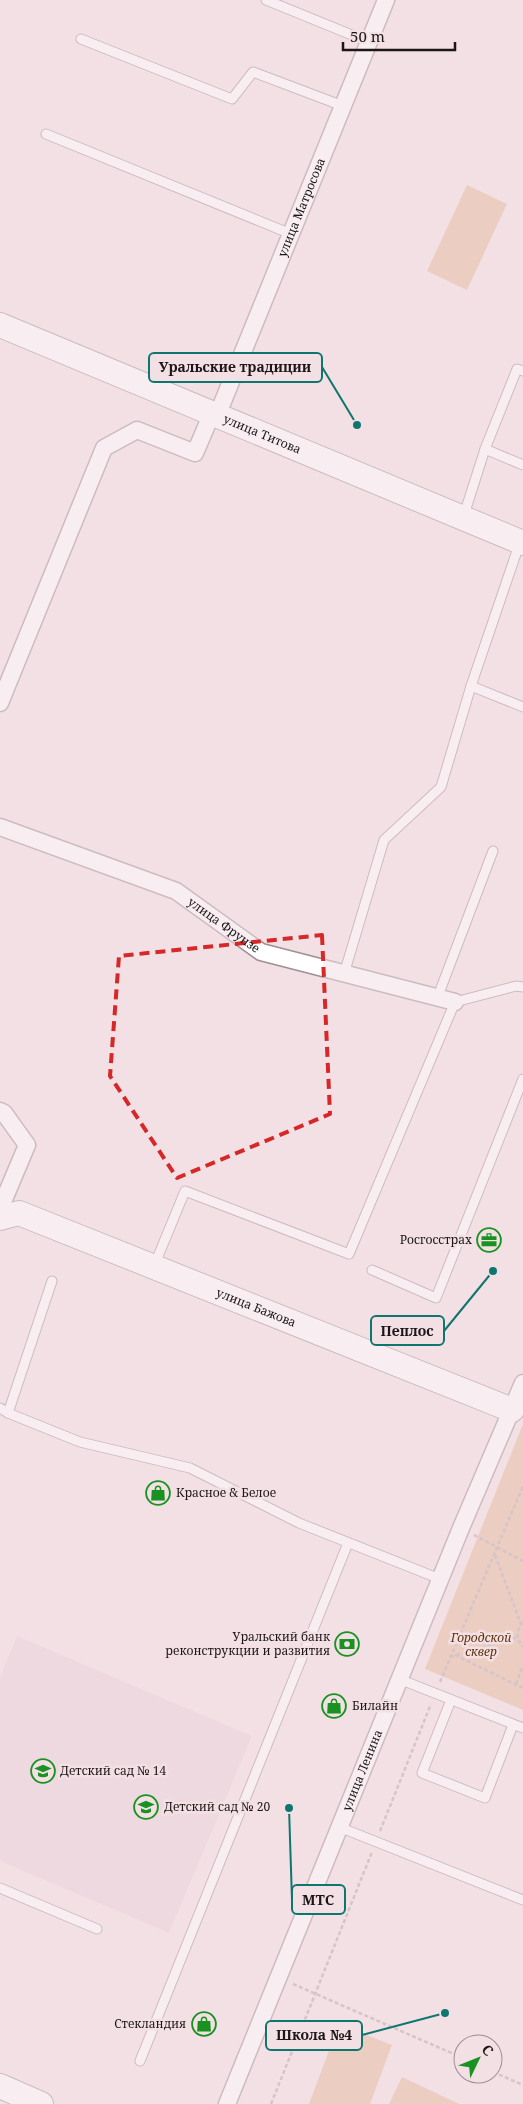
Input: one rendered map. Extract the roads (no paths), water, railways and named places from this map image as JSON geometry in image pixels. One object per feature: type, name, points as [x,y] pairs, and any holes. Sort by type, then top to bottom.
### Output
[{"type":"street","name":"улица Матросова","points":[[0,703],[104,448],[137,430],[194,453],[214,415],[291,234],[386,0]]},
{"type":"street","name":"улица Титова","points":[[0,325],[522,543]]},
{"type":"street","name":"улица Фрунзе","points":[[0,827],[176,891],[261,952],[438,996],[454,1002]]},
{"type":"street","points":[[0,1110],[27,1145],[0,1209]]},
{"type":"street","name":"улица Бажова","points":[[0,1218],[19,1213],[512,1410]]},
{"type":"street","name":"улица Ленина","points":[[227,2104],[440,1579],[523,1383]]},
{"type":"street","points":[[0,2086],[41,2104]]},
{"type":"lane","points":[[266,0],[368,42]]},
{"type":"lane","points":[[81,39],[232,99],[253,72],[343,106]]},
{"type":"lane","points":[[46,134],[291,234]]},
{"type":"lane","points":[[463,518],[485,449],[517,369],[523,371]]},
{"type":"lane","points":[[485,449],[523,464]]},
{"type":"lane","points":[[344,974],[384,840],[440,787],[471,686],[522,543]]},
{"type":"lane","points":[[471,686],[523,707]]},
{"type":"lane","points":[[438,996],[493,851]]},
{"type":"lane","points":[[153,1267],[185,1191],[348,1254],[454,1002],[516,986],[523,987]]},
{"type":"lane","points":[[372,1270],[436,1298],[523,1079]]},
{"type":"lane","points":[[52,1281],[4,1411],[80,1442],[190,1468],[299,1523],[440,1579]]},
{"type":"lane","points":[[140,2061],[348,1543]]},
{"type":"lane","points":[[399,1679],[523,1728]]},
{"type":"lane","points":[[451,1700],[422,1773],[485,1798],[513,1724]]},
{"type":"lane","points":[[339,1827],[523,1900]]},
{"type":"lane","points":[[0,1888],[97,1929]]},
{"type":"place","name":"Уральские традиции","points":[[357,425]]},
{"type":"place","name":"Росгосстрах","points":[[489,1240]]},
{"type":"place","name":"Пеплос","points":[[493,1271]]},
{"type":"place","name":"Красное & Белое","points":[[158,1493]]},
{"type":"place","name":"Уральский банк реконструкции и развития","points":[[347,1644]]},
{"type":"place","name":"Билайн","points":[[334,1706]]},
{"type":"place","name":"Детский сад № 14","points":[[43,1771]]},
{"type":"place","name":"Детский сад № 20","points":[[146,1807]]},
{"type":"place","name":"МТС","points":[[289,1808]]},
{"type":"place","name":"Школа №4","points":[[445,2013]]},
{"type":"place","name":"Стекландия","points":[[204,2024]]},
{"type":"park label","name":"Городской сквер","points":[[481,1645]]}]
